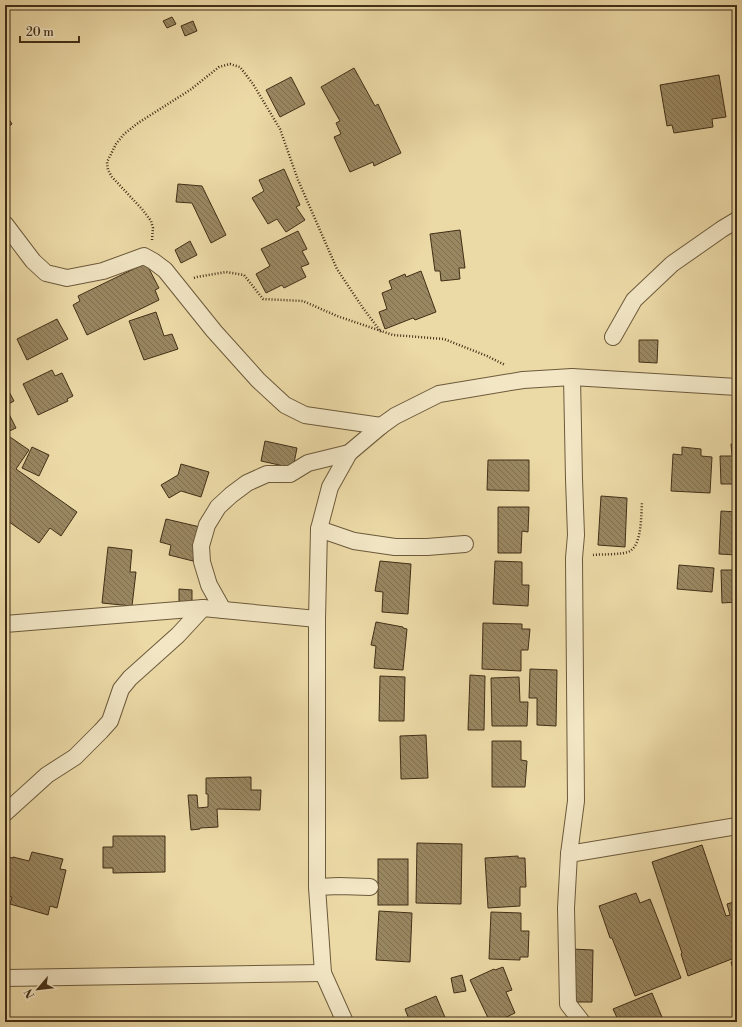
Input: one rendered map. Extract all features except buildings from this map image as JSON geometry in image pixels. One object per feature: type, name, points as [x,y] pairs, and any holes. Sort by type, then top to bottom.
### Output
[{"type":"street","points":[[613,337],[634,300],[639,295],[672,264],[737,220]]},
{"type":"street","points":[[5,224],[32,261],[46,273],[67,278],[103,271],[144,256],[165,270],[214,331],[258,380],[285,405],[305,415],[381,426]]},
{"type":"street","points":[[572,378],[576,535],[574,558],[576,801],[569,854],[566,908],[568,1004],[582,1022]]},
{"type":"street","points":[[345,1022],[323,973],[318,887],[316,619],[319,529],[330,487],[349,453],[395,416],[439,394],[523,380],[572,378],[737,387]]},
{"type":"street","points":[[223,610],[209,585],[202,562],[201,546],[207,525],[218,507],[247,483],[267,474],[290,474],[308,463],[349,453]]},
{"type":"street","points":[[319,529],[354,541],[395,547],[427,548],[465,544]]},
{"type":"street","points":[[5,624],[203,608],[316,619]]},
{"type":"street","points":[[5,813],[47,774],[75,757],[101,731],[110,721],[121,688],[130,678],[178,636],[203,608]]},
{"type":"street","points":[[569,854],[737,826]]},
{"type":"street","points":[[318,887],[370,887]]},
{"type":"street","points":[[5,978],[323,973]]},
{"type":"path","points":[[144,256],[151,246],[153,228],[142,209],[112,177],[108,170],[107,162],[116,144],[124,134],[138,123],[190,90],[219,67],[230,64],[240,66],[280,129],[298,180],[337,269],[381,332]]},
{"type":"path","points":[[180,287],[197,277],[226,272],[244,275],[263,299],[302,301],[337,316],[393,335],[444,339],[508,366],[523,380]]},
{"type":"path","points":[[574,558],[630,551],[636,545],[639,536],[642,502]]}]
